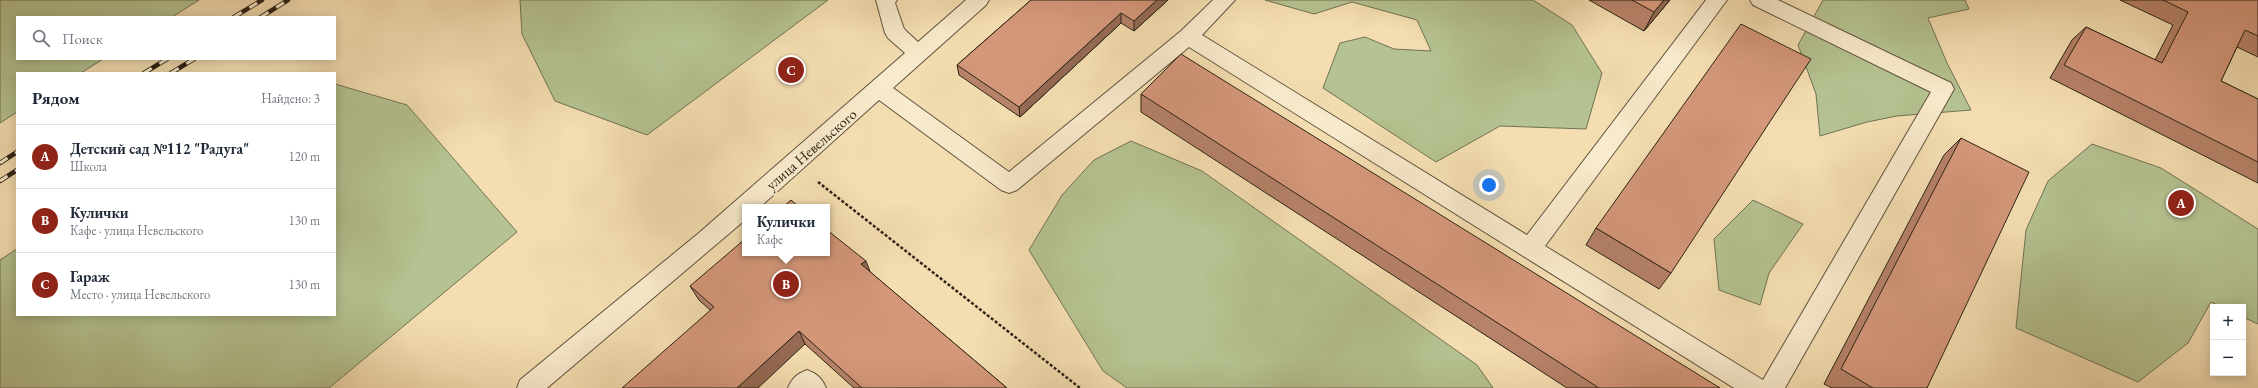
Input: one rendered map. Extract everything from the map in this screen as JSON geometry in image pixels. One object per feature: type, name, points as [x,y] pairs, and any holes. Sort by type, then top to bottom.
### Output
[{"type":"street","points":[[887,0],[885,2],[895,33],[919,54]]},
{"type":"street","name":"улица Невельского","points":[[748,204],[795,164],[979,0]]},
{"type":"street","points":[[880,89],[1009,184],[1188,36],[1225,0]]},
{"type":"street","points":[[1530,248],[1717,0]]},
{"type":"street","points":[[1760,0],[1944,89],[1772,388]]},
{"type":"street","points":[[1188,36],[1755,388]]},
{"type":"street","name":"улица Невельского","points":[[529,388],[742,209]]},
{"type":"street","points":[[800,388],[807,381],[814,388]]},
{"type":"path","points":[[795,164],[1080,388]]},
{"type":"green space","points":[[0,0],[199,0],[174,16],[16,16],[16,60],[101,60],[83,72],[16,72],[16,113],[0,123]]},
{"type":"green space","points":[[520,0],[828,0],[647,135],[555,101],[522,34]]},
{"type":"green space","points":[[1265,0],[1533,0],[1572,25],[1602,73],[1586,129],[1500,126],[1436,162],[1323,88],[1340,43],[1365,37],[1394,49],[1431,51],[1417,20],[1352,2],[1314,14]]},
{"type":"green space","points":[[1823,0],[1965,0],[1969,9],[1928,18],[1947,63],[1971,110],[1897,116],[1867,122],[1820,136],[1816,94],[1798,45]]},
{"type":"green space","points":[[336,84],[407,105],[517,232],[329,388],[0,388],[0,260],[16,250],[16,316],[336,316]]},
{"type":"green space","points":[[1131,141],[1202,171],[1477,365],[1493,388],[1127,388],[1103,371],[1029,250],[1062,195],[1094,160]]},
{"type":"green space","points":[[2092,144],[2161,168],[2258,229],[2258,324],[2246,318],[2246,304],[2215,304],[2211,302],[2188,343],[2138,382],[2016,328],[2026,230],[2048,181]]},
{"type":"green space","points":[[1753,200],[1803,224],[1769,273],[1760,305],[1719,290],[1714,239]]},
{"type":"building","points":[[1031,0],[1157,0],[1134,21],[1121,13],[1019,107],[957,65]]},
{"type":"building","points":[[1632,0],[1664,0],[1654,12]]},
{"type":"building","points":[[2163,0],[2258,0],[2258,36],[2245,30],[2221,81],[2258,99],[2258,162],[2064,65],[2086,27],[2162,63],[2188,12]]},
{"type":"building","points":[[1741,24],[1811,59],[1671,273],[1596,228]]},
{"type":"building","points":[[1181,54],[1720,388],[1599,388],[1141,94]]},
{"type":"building","points":[[1961,138],[2029,172],[1927,388],[1873,388],[1841,369]]},
{"type":"building","points":[[791,200],[796,204],[786,204]]},
{"type":"building","points":[[830,232],[866,261],[861,264],[1007,388],[862,388],[799,331],[737,388],[622,388],[714,307],[690,286],[742,242],[742,256],[830,256]]},
{"type":"railway","points":[[236,16],[262,0]]},
{"type":"railway","points":[[263,16],[288,0]]},
{"type":"railway","points":[[146,72],[165,60]]},
{"type":"railway","points":[[173,72],[192,60]]},
{"type":"railway","points":[[0,163],[16,153]]},
{"type":"railway","points":[[0,181],[16,171]]},
{"type":"place","name":"Гараж","points":[[791,70]]},
{"type":"place","name":"Детский сад №112 \"Радуга\"","points":[[2181,203]]},
{"type":"place","name":"Кулички","points":[[786,284]]}]
